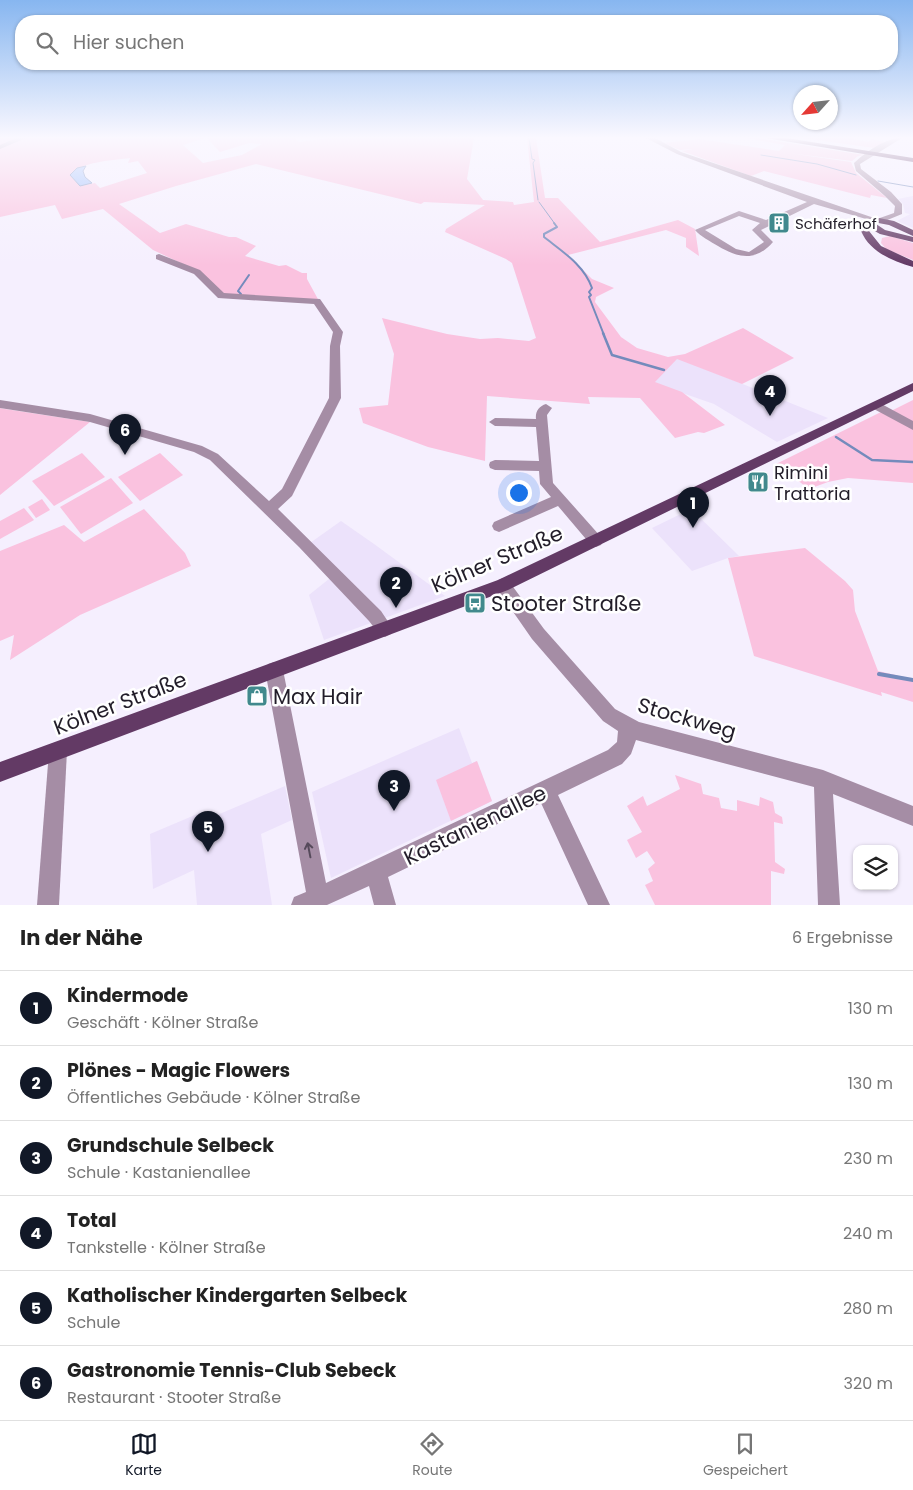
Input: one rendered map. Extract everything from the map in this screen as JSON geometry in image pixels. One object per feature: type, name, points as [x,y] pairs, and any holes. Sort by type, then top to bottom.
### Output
[{"type":"main road","points":[[912,237],[893,221],[873,222],[865,231],[866,237],[873,245],[884,252],[913,264]]},
{"type":"main road","points":[[873,222],[883,231]]},
{"type":"main road","points":[[866,233],[883,231],[912,237]]},
{"type":"main road","name":"Kölner Straße","points":[[0,772],[503,585],[913,387]]},
{"type":"street","points":[[755,180],[873,222]]},
{"type":"street","points":[[870,180],[895,201],[899,210],[893,221]]},
{"type":"street","points":[[766,223],[739,213],[699,230],[737,254],[746,256],[762,250],[769,242],[756,230],[766,223],[814,201]]},
{"type":"street","points":[[159,256],[197,272],[221,296],[317,301],[338,332],[334,346],[335,398],[287,492],[269,509]]},
{"type":"street","points":[[0,404],[90,418],[198,449],[214,458],[269,509],[375,616],[385,629]]},
{"type":"street","points":[[876,405],[913,426]]},
{"type":"street","points":[[546,408],[540,414],[547,484],[596,541]]},
{"type":"street","points":[[495,422],[541,423]]},
{"type":"street","points":[[494,465],[545,466]]},
{"type":"street","points":[[499,526],[560,499]]},
{"type":"street","name":"Stockweg","points":[[503,585],[549,647],[609,715],[627,727],[823,780],[896,807],[913,816]]},
{"type":"street","points":[[274,670],[310,901]]},
{"type":"street","name":"Kastanienallee","points":[[310,901],[376,872],[615,757],[623,752],[626,743],[627,727]]},
{"type":"street","points":[[48,905],[58,751]]},
{"type":"street","points":[[823,780],[829,905]]},
{"type":"street","points":[[546,791],[600,905]]},
{"type":"street","points":[[376,872],[385,905]]},
{"type":"shaded area","points":[[0,180],[75,180],[80,186],[95,183],[100,188],[124,180],[197,180],[119,204],[160,233],[186,224],[229,237],[236,237],[256,246],[245,256],[279,266],[286,265],[302,273],[307,273],[307,279],[319,301],[225,295],[200,272],[153,250],[103,209],[62,219],[55,205],[0,217]]},
{"type":"shaded area","points":[[323,180],[468,180],[483,200],[513,202],[514,205],[534,202],[532,180],[542,180],[545,198],[558,198],[600,242],[678,220],[695,229],[699,256],[686,247],[686,238],[666,230],[568,255],[592,279],[614,288],[596,297],[595,302],[621,337],[637,348],[668,357],[685,354],[743,328],[794,358],[742,384],[677,359],[655,382],[682,392],[725,425],[704,433],[698,432],[675,438],[640,398],[588,397],[590,404],[487,396],[485,461],[428,447],[363,423],[359,408],[388,405],[394,354],[382,318],[447,334],[480,339],[498,338],[529,341],[536,338],[512,263],[445,232],[446,229],[485,205],[424,202],[421,204]]},
{"type":"shaded area","points":[[800,180],[865,180],[887,198],[871,195],[870,198]]},
{"type":"shaded area","points":[[913,196],[913,228],[897,221],[910,214],[905,213],[903,204],[898,199]]},
{"type":"shaded area","points":[[890,236],[913,243],[913,260],[886,249],[881,243],[882,238]]},
{"type":"shaded area","points":[[677,358],[828,418],[777,442],[714,404],[636,377]]},
{"type":"shaded area","points":[[913,400],[913,422],[891,411]]},
{"type":"shaded area","points":[[0,408],[5,409],[90,422],[0,495]]},
{"type":"shaded area","points":[[881,412],[913,427],[913,483],[848,478],[828,482],[809,489],[776,464]]},
{"type":"shaded area","points":[[82,453],[105,477],[54,506],[32,481]]},
{"type":"shaded area","points":[[160,453],[183,475],[140,501],[118,477]]},
{"type":"shaded area","points":[[111,478],[133,503],[81,534],[60,507]]},
{"type":"shaded area","points":[[42,499],[50,510],[36,518],[28,507]]},
{"type":"shaded area","points":[[24,508],[34,520],[0,539],[0,521]]},
{"type":"shaded area","points":[[144,509],[185,553],[191,566],[80,615],[10,660],[14,635],[0,641],[0,551],[64,525],[84,542]]},
{"type":"shaded area","points":[[691,509],[739,556],[692,571],[652,528]]},
{"type":"shaded area","points":[[341,521],[445,596],[324,640],[309,595],[339,571],[310,543]]},
{"type":"shaded area","points":[[805,548],[845,581],[853,590],[855,611],[878,671],[913,679],[913,702],[881,692],[882,696],[754,656],[728,558]]},
{"type":"shaded area","points":[[459,728],[472,763],[477,761],[492,801],[331,878],[312,792]]},
{"type":"shaded area","points":[[477,761],[492,801],[451,821],[436,780]]},
{"type":"shaded area","points":[[675,775],[701,784],[703,794],[719,798],[721,808],[737,811],[737,800],[759,806],[760,797],[773,802],[775,813],[782,817],[783,824],[774,822],[775,862],[785,869],[784,874],[771,871],[771,905],[655,905],[645,885],[653,881],[648,869],[655,863],[647,851],[636,858],[627,840],[642,832],[627,806],[643,796],[647,806],[680,789]]},
{"type":"shaded area","points":[[285,786],[292,820],[261,834],[272,905],[197,905],[194,870],[153,889],[150,834],[202,812],[203,821]]},
{"type":"water","points":[[75,180],[89,180],[92,183],[80,186]]},
{"type":"waterway","points":[[535,180],[538,200]]},
{"type":"waterway","points":[[878,181],[913,187]]},
{"type":"waterway","points":[[539,202],[555,224]]},
{"type":"waterway","points":[[554,223],[557,227],[544,234],[544,237],[584,272],[592,288],[589,292],[591,295],[589,297],[604,335]]},
{"type":"waterway","points":[[241,294],[238,291],[249,275]]},
{"type":"waterway","points":[[603,333],[612,355],[664,370]]},
{"type":"waterway","points":[[836,437],[872,460],[913,462]]},
{"type":"waterway","points":[[879,674],[913,680]]},
{"type":"place","name":"Schäferhof","points":[[779,223]]},
{"type":"place","name":"Total","points":[[770,416]]},
{"type":"place","name":"Gastronomie Tennis-Club Sebeck","points":[[125,455]]},
{"type":"place","name":"Rimini Trattoria","points":[[758,482]]},
{"type":"place","name":"Kindermode","points":[[693,528]]},
{"type":"place","name":"Stooter Straße","points":[[475,603]]},
{"type":"place","name":"Plönes - Magic Flowers","points":[[396,608]]},
{"type":"place","name":"Max Hair","points":[[257,696]]},
{"type":"place","name":"Grundschule Selbeck","points":[[394,811]]},
{"type":"place","name":"Katholischer Kindergarten Selbeck","points":[[208,852]]}]
